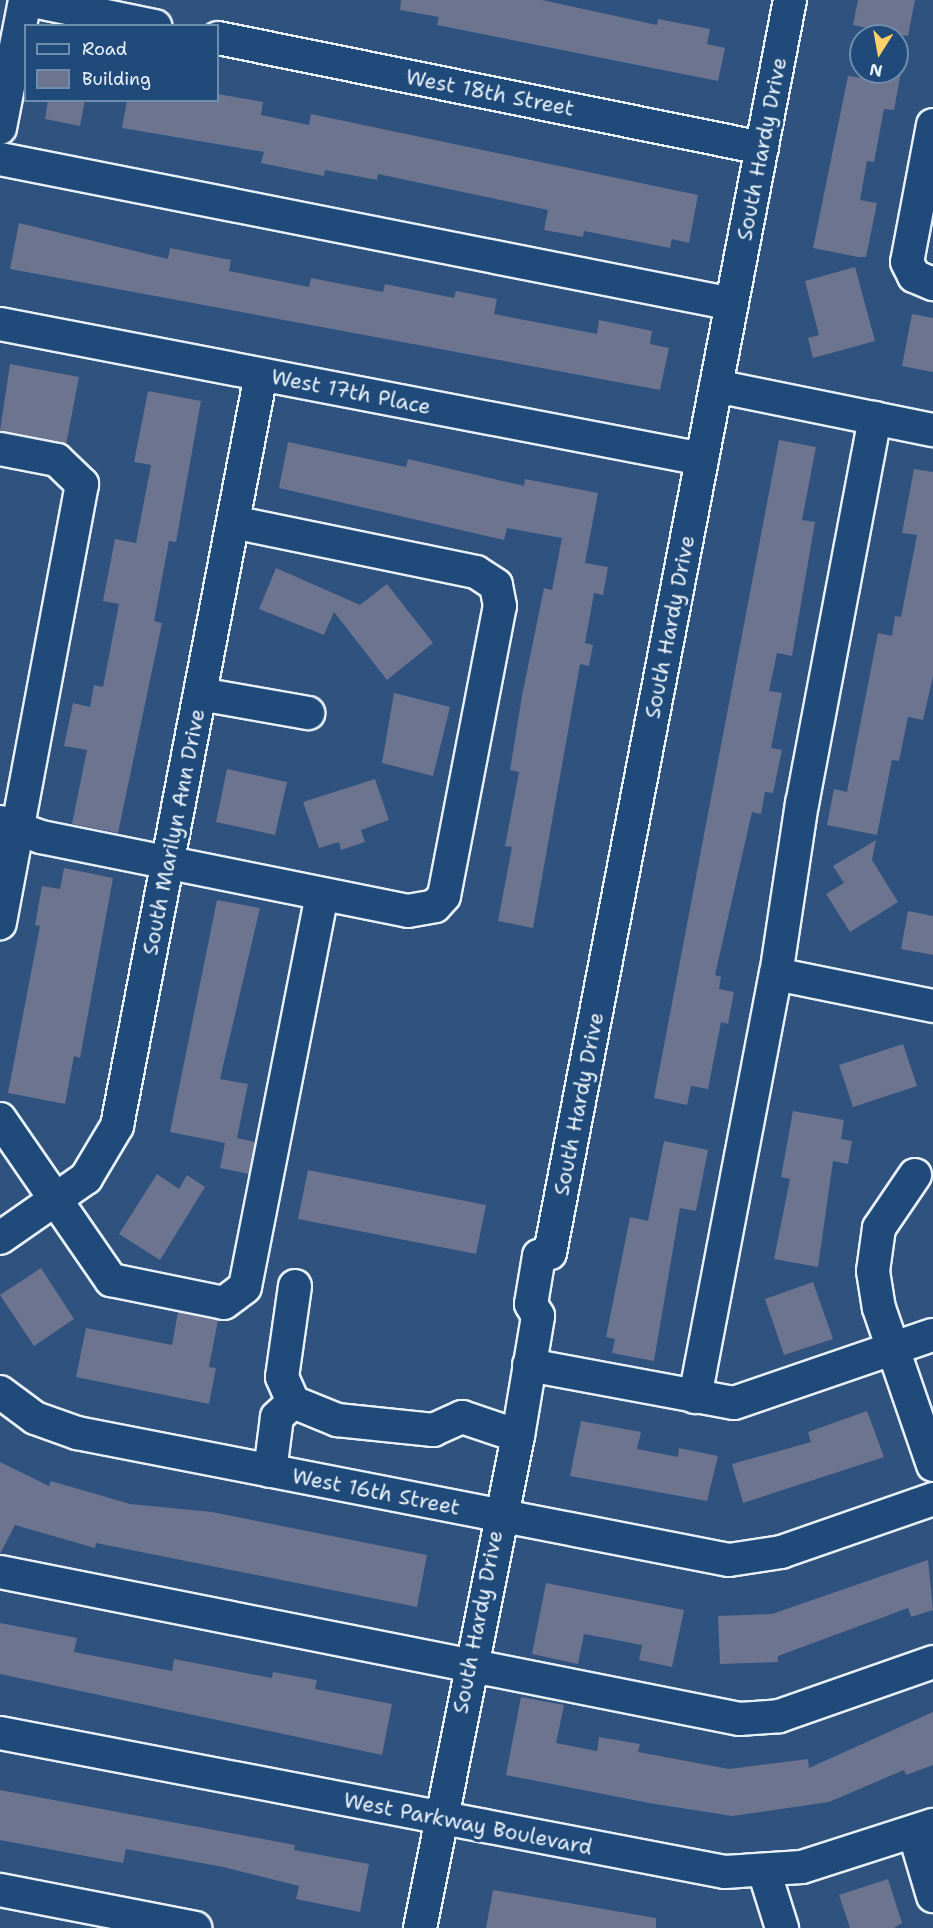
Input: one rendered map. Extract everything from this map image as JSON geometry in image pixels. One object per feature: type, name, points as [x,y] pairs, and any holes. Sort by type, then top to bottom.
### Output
[{"type":"street","points":[[0,128],[26,0],[145,24]]},
{"type":"street","name":"South Hardy Drive","points":[[420,1928],[469,1667],[518,1436],[538,1316],[551,1309],[559,1262],[550,1253],[790,0]]},
{"type":"street","name":"West 18th Street","points":[[219,38],[762,148]]},
{"type":"street","points":[[933,125],[907,262],[914,276],[933,284]]},
{"type":"street","points":[[0,159],[732,304]]},
{"type":"street","name":"West 17th Place","points":[[0,324],[702,459]]},
{"type":"street","name":"South Marilyn Ann Drive","points":[[0,1238],[55,1201],[99,1163],[117,1126],[261,375]]},
{"type":"street","points":[[716,386],[933,430]]},
{"type":"street","points":[[695,1397],[776,975],[796,838],[875,418]]},
{"type":"street","points":[[0,449],[57,460],[82,484],[10,824],[0,923]]},
{"type":"street","points":[[10,824],[42,837],[415,911],[435,906],[444,896],[500,594],[476,572],[232,522]]},
{"type":"street","points":[[200,694],[308,713]]},
{"type":"street","points":[[0,1119],[102,1270],[122,1286],[224,1303],[245,1287],[322,894]]},
{"type":"street","points":[[776,975],[933,1006]]},
{"type":"street","points":[[915,1175],[888,1209],[875,1249],[874,1289],[892,1349],[933,1465]]},
{"type":"street","points":[[295,1286],[282,1377],[292,1402],[337,1420],[433,1430],[462,1418],[518,1436]]},
{"type":"street","points":[[529,1365],[695,1397],[745,1401],[933,1335]]},
{"type":"street","name":"West 16th Street","points":[[0,1392],[35,1418],[77,1433],[500,1516],[747,1560],[933,1499]]},
{"type":"street","points":[[270,1471],[277,1417],[292,1402]]},
{"type":"street","points":[[0,1572],[469,1667],[759,1719],[933,1662]]},
{"type":"street","name":"West Parkway Boulevard","points":[[0,1733],[725,1872],[765,1874],[831,1859],[923,1828]]},
{"type":"street","points":[[923,1828],[933,1896]]},
{"type":"street","points":[[765,1874],[782,1928]]},
{"type":"street","points":[[0,1890],[195,1928]]},
{"type":"building","points":[[401,0],[542,0],[657,25],[658,19],[710,29],[707,44],[725,48],[718,81],[437,25],[439,17],[400,10]]},
{"type":"building","points":[[858,0],[915,0],[909,31],[909,24],[853,24]]},
{"type":"building","points":[[848,76],[849,84],[899,84],[894,110],[884,109],[874,162],[867,161],[860,200],[877,203],[866,257],[813,248]]},
{"type":"building","points":[[219,94],[263,102],[261,115],[309,125],[311,114],[698,195],[689,243],[672,239],[670,248],[584,231],[583,237],[544,230],[548,210],[378,174],[377,180],[325,170],[324,176],[261,163],[264,152],[122,128],[127,102],[219,102]]},
{"type":"building","points":[[48,102],[85,102],[80,126],[45,119]]},
{"type":"building","points":[[19,223],[168,259],[170,248],[231,260],[229,271],[309,287],[311,278],[383,292],[385,284],[454,298],[456,291],[497,299],[494,314],[597,334],[599,320],[652,331],[650,344],[669,348],[660,390],[10,269]]},
{"type":"building","points":[[855,267],[875,341],[813,358],[808,338],[819,335],[805,281]]},
{"type":"building","points":[[912,314],[933,318],[933,372],[902,366]]},
{"type":"building","points":[[10,364],[79,377],[66,445],[0,431]]},
{"type":"building","points":[[148,391],[201,401],[176,542],[169,541],[154,621],[162,623],[118,833],[72,824],[87,750],[64,746],[73,703],[90,707],[94,685],[103,687],[119,604],[103,601],[115,539],[136,543],[151,465],[134,462]]},
{"type":"building","points":[[779,440],[816,447],[802,520],[815,522],[792,656],[777,653],[769,691],[782,693],[771,748],[782,750],[773,793],[765,792],[761,814],[752,812],[715,975],[721,977],[719,989],[734,992],[728,1024],[721,1022],[708,1089],[691,1086],[687,1105],[654,1098]]},
{"type":"building","points":[[288,442],[406,467],[408,459],[524,486],[525,479],[598,493],[585,563],[608,567],[603,595],[594,593],[585,643],[593,645],[589,666],[580,664],[533,928],[498,921],[512,847],[505,846],[519,772],[510,770],[522,696],[544,588],[552,590],[562,538],[507,528],[504,540],[279,488]]},
{"type":"building","points":[[914,469],[933,472],[933,676],[923,720],[908,717],[899,761],[892,760],[877,835],[827,825],[834,789],[847,792],[878,633],[892,636],[895,616],[901,617],[917,535],[902,533]]},
{"type":"building","points":[[276,568],[360,605],[387,584],[433,643],[387,680],[334,612],[324,635],[259,609]]},
{"type":"building","points":[[394,693],[450,707],[433,776],[382,763]]},
{"type":"building","points":[[227,769],[287,782],[275,835],[216,822]]},
{"type":"building","points":[[375,779],[389,820],[361,830],[365,842],[341,850],[339,842],[319,848],[303,802]]},
{"type":"building","points":[[876,840],[872,860],[898,902],[850,932],[826,894],[844,883],[833,866]]},
{"type":"building","points":[[64,868],[113,878],[80,1058],[74,1056],[65,1104],[8,1093],[40,926],[35,925],[42,886],[60,889]]},
{"type":"building","points":[[217,900],[260,908],[220,1079],[248,1084],[237,1138],[255,1142],[249,1174],[220,1168],[225,1143],[170,1132]]},
{"type":"building","points":[[908,911],[933,916],[933,955],[901,949]]},
{"type":"building","points":[[903,1044],[917,1086],[853,1107],[839,1065]]},
{"type":"building","points":[[793,1111],[844,1120],[841,1139],[852,1141],[848,1164],[833,1161],[818,1267],[774,1259],[790,1179],[781,1177]]},
{"type":"building","points":[[664,1141],[708,1150],[696,1211],[680,1208],[654,1361],[612,1353],[615,1339],[606,1337],[630,1217],[648,1221]]},
{"type":"building","points":[[308,1170],[486,1205],[476,1254],[298,1219]]},
{"type":"building","points":[[157,1174],[179,1189],[187,1175],[205,1187],[160,1260],[119,1234]]},
{"type":"building","points":[[41,1268],[74,1319],[34,1346],[0,1295]]},
{"type":"building","points":[[813,1282],[833,1339],[784,1355],[765,1299]]},
{"type":"building","points":[[178,1312],[218,1320],[209,1367],[216,1368],[209,1404],[76,1377],[86,1328],[172,1345]]},
{"type":"building","points":[[867,1411],[884,1457],[743,1503],[732,1464],[811,1442],[808,1432]]},
{"type":"building","points":[[581,1421],[641,1432],[637,1449],[678,1457],[679,1448],[718,1456],[707,1501],[570,1476]]},
{"type":"building","points":[[0,1462],[49,1486],[51,1481],[130,1504],[212,1512],[427,1555],[417,1607],[96,1543],[95,1548],[15,1525],[0,1554]]},
{"type":"building","points":[[928,1560],[933,1610],[911,1617],[908,1608],[778,1656],[778,1662],[720,1664],[718,1616],[772,1614]]},
{"type":"building","points":[[546,1583],[684,1610],[672,1667],[639,1660],[642,1645],[584,1634],[578,1664],[532,1654]]},
{"type":"building","points":[[0,1623],[77,1638],[74,1652],[172,1671],[174,1659],[272,1678],[273,1672],[317,1680],[315,1689],[392,1704],[382,1755],[0,1674]]},
{"type":"building","points":[[521,1697],[564,1705],[556,1743],[597,1751],[599,1737],[640,1744],[638,1752],[729,1769],[808,1759],[809,1768],[933,1712],[933,1765],[906,1775],[904,1770],[829,1802],[732,1816],[649,1803],[506,1775]]},
{"type":"building","points":[[0,1790],[295,1845],[294,1850],[369,1864],[360,1912],[296,1899],[299,1886],[223,1867],[126,1849],[123,1863],[0,1840]]},
{"type":"building","points":[[888,1879],[902,1923],[894,1928],[850,1928],[839,1895]]},
{"type":"building","points":[[493,1890],[656,1918],[656,1928],[486,1928]]}]
